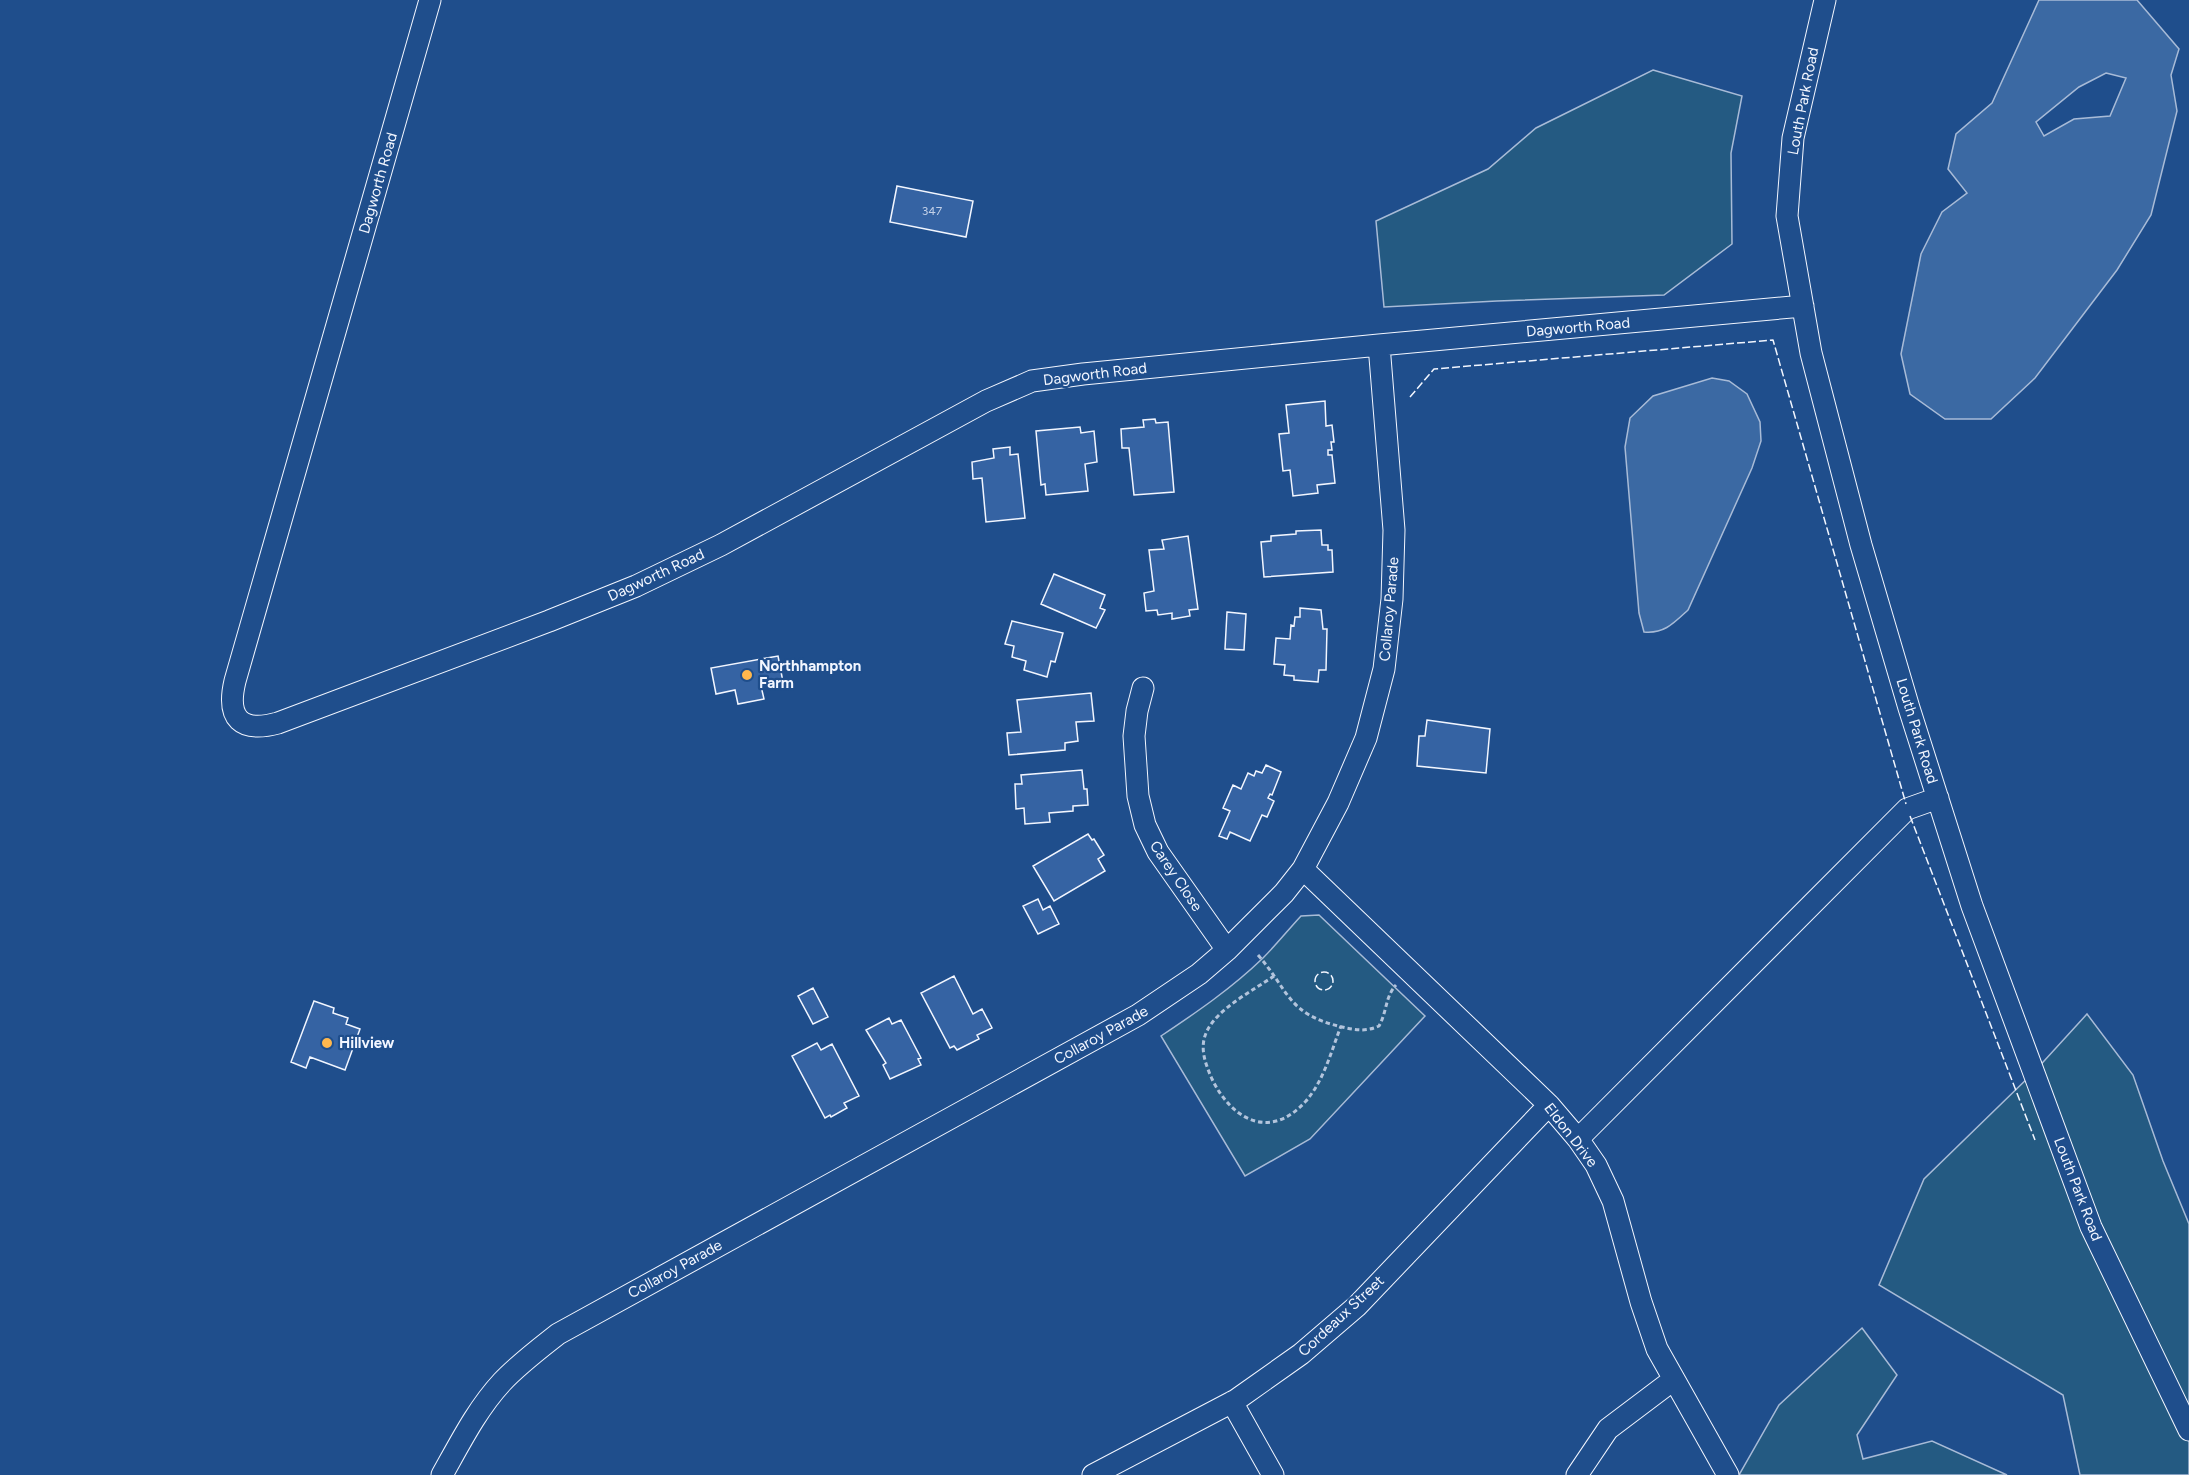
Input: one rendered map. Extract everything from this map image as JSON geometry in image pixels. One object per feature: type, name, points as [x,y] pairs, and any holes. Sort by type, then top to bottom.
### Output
[{"type":"street","name":"Dagworth Road","points":[[430,0],[235,681],[232,710],[236,719],[244,725],[254,727],[278,723],[636,586],[721,545],[986,401],[1032,381],[1379,345],[1803,306]]},
{"type":"street","name":"Louth Park Road","points":[[1825,0],[1793,138],[1788,216],[1810,353],[1861,545],[1972,906],[2091,1227],[2189,1430]]},
{"type":"street","name":"Collaroy Parade","points":[[442,1475],[473,1422],[501,1383],[527,1358],[558,1334],[1138,1016],[1192,979],[1227,950],[1284,893],[1304,869],[1338,803],[1366,738],[1384,669],[1389,634],[1394,530],[1379,345]]},
{"type":"street","name":"Carey Close","points":[[1143,688],[1134,736],[1138,796],[1145,825],[1158,852],[1227,950]]},
{"type":"street","points":[[1578,1139],[1907,809],[1938,798]]},
{"type":"street","name":"Eldon Drive","points":[[1304,869],[1550,1105],[1578,1139],[1596,1165],[1613,1201],[1657,1349],[1728,1475]]},
{"type":"street","name":"Cordeaux Street","points":[[1093,1475],[1232,1402],[1301,1354],[1350,1312],[1550,1105]]},
{"type":"street","points":[[1577,1475],[1608,1429],[1673,1380]]},
{"type":"street","points":[[1232,1402],[1273,1475]]},
{"type":"path","points":[[1258,955],[1292,1003],[1318,1020],[1341,1026],[1364,1030],[1379,1026],[1387,998],[1397,983]]},
{"type":"path","points":[[1274,976],[1221,1013],[1212,1022],[1203,1041],[1207,1069],[1217,1089],[1230,1106],[1242,1116],[1254,1122],[1267,1123],[1291,1114],[1304,1103],[1321,1077],[1341,1026]]},
{"type":"shaded area","points":[[2039,0],[2137,0],[2179,49],[2171,75],[2177,111],[2151,215],[2117,270],[2035,378],[1991,419],[1945,419],[1910,394],[1901,354],[1921,254],[1942,212],[1967,193],[1948,169],[1956,134],[1992,103]],"holes":[[[2106,73],[2126,78],[2110,116],[2074,119],[2044,136],[2036,122],[2079,87]]]},
{"type":"shaded area","points":[[1653,70],[1742,96],[1731,153],[1732,244],[1664,295],[1384,307],[1376,221],[1488,169],[1536,128]]},
{"type":"shaded area","points":[[1712,378],[1729,381],[1747,394],[1760,422],[1761,441],[1752,468],[1688,610],[1663,629],[1644,632],[1639,613],[1625,447],[1630,418],[1653,396]]},
{"type":"shaded area","points":[[1319,915],[1425,1016],[1310,1139],[1245,1176],[1161,1036],[1201,1009],[1239,979],[1263,958],[1301,916]]},
{"type":"shaded area","points":[[2087,1014],[2133,1075],[2163,1161],[2189,1224],[2189,1475],[2080,1475],[2063,1395],[1879,1285],[1924,1179],[2034,1072]]},
{"type":"shaded area","points":[[1862,1328],[1897,1375],[1857,1435],[1863,1459],[1932,1441],[2007,1475],[1739,1475],[1779,1405]]},
{"type":"building","points":[[897,186],[973,201],[966,237],[890,222]]},
{"type":"building","points":[[1325,401],[1326,426],[1332,425],[1334,442],[1331,442],[1332,450],[1328,450],[1328,455],[1332,455],[1335,483],[1317,485],[1318,493],[1293,496],[1290,470],[1283,471],[1279,434],[1289,433],[1286,405]]},
{"type":"building","points":[[1155,419],[1156,423],[1168,422],[1174,492],[1134,495],[1129,448],[1122,448],[1121,429],[1144,427],[1143,420]]},
{"type":"building","points":[[1080,427],[1081,433],[1094,431],[1097,462],[1085,464],[1088,491],[1046,495],[1045,484],[1041,485],[1036,431]]},
{"type":"building","points":[[1010,447],[1010,455],[1018,454],[1025,518],[986,522],[982,478],[973,479],[972,462],[994,458],[993,449]]},
{"type":"building","points":[[1321,530],[1322,545],[1328,545],[1328,550],[1332,550],[1333,572],[1264,577],[1261,542],[1271,541],[1271,536],[1296,534],[1296,531]]},
{"type":"building","points":[[1188,536],[1198,609],[1189,610],[1190,616],[1172,619],[1172,613],[1158,615],[1157,610],[1146,611],[1144,593],[1154,591],[1149,550],[1164,549],[1162,540]]},
{"type":"building","points":[[1054,574],[1105,595],[1100,608],[1105,610],[1096,628],[1041,604]]},
{"type":"building","points":[[1300,608],[1321,610],[1323,629],[1327,629],[1326,670],[1319,670],[1318,682],[1294,680],[1294,676],[1284,675],[1285,665],[1274,664],[1276,638],[1290,639],[1291,625],[1294,626],[1295,617],[1300,617]]},
{"type":"building","points":[[1227,612],[1246,614],[1244,650],[1225,649]]},
{"type":"building","points":[[1012,621],[1063,633],[1055,662],[1051,661],[1047,677],[1024,670],[1026,661],[1012,657],[1014,646],[1005,644]]},
{"type":"building","name":"Northhampton Farm","points":[[778,656],[783,682],[761,686],[764,699],[738,704],[735,690],[716,694],[711,668]]},
{"type":"building","points":[[1091,693],[1094,721],[1076,722],[1078,741],[1065,743],[1065,750],[1009,755],[1007,733],[1021,732],[1017,700]]},
{"type":"building","points":[[1427,720],[1490,729],[1486,773],[1417,766],[1419,736],[1425,736]]},
{"type":"building","points":[[1266,765],[1281,772],[1272,795],[1270,794],[1268,798],[1274,801],[1267,817],[1262,815],[1250,841],[1230,832],[1227,839],[1219,836],[1230,811],[1223,808],[1233,785],[1241,789],[1248,773],[1254,776],[1256,771],[1262,773]]},
{"type":"building","points":[[1082,770],[1088,805],[1073,806],[1073,811],[1049,813],[1050,822],[1025,824],[1024,808],[1016,809],[1015,784],[1022,784],[1021,775]]},
{"type":"building","points":[[1088,834],[1104,855],[1098,859],[1105,871],[1054,901],[1033,866]]},
{"type":"building","points":[[1038,899],[1043,910],[1050,906],[1059,924],[1038,934],[1023,906]]},
{"type":"building","points":[[954,976],[973,1014],[982,1009],[992,1028],[977,1035],[979,1039],[957,1050],[954,1046],[950,1048],[921,993]]},
{"type":"building","points":[[813,988],[828,1017],[813,1024],[798,996]]},
{"type":"building","name":"Hillview","points":[[314,1001],[334,1008],[333,1013],[348,1018],[346,1024],[360,1029],[345,1070],[310,1057],[306,1068],[291,1062]]},
{"type":"building","points":[[889,1018],[892,1024],[901,1020],[921,1058],[918,1059],[921,1065],[890,1079],[883,1065],[886,1063],[866,1030]]},
{"type":"building","points":[[817,1043],[821,1050],[832,1044],[859,1096],[844,1103],[847,1108],[825,1118],[792,1056]]},
{"type":"fence","points":[[1410,397],[1434,369],[1773,340],[1906,804]]},
{"type":"fence","points":[[1910,816],[2035,1140]]},
{"type":"fence","points":[[1324,972],[1330,975],[1333,981],[1330,987],[1324,990],[1318,987],[1315,981],[1318,975],[1324,972]]},
{"type":"place","name":"Northhampton Farm","points":[[747,675]]},
{"type":"place","name":"Hillview","points":[[327,1043]]}]
